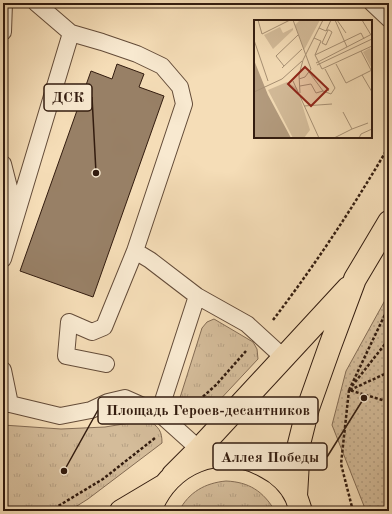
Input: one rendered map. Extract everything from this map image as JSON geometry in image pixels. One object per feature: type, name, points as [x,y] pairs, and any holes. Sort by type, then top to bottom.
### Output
[{"type":"main road","points":[[298,504],[299,444],[308,408],[355,279],[389,222]]},
{"type":"main road","points":[[150,511],[156,498],[168,480],[199,449],[355,279]]},
{"type":"main road","points":[[121,511],[188,465],[204,458],[222,455],[240,456],[257,461],[272,470],[285,482],[298,504]]},
{"type":"lane","points":[[3,32],[4,3]]},
{"type":"lane","points":[[36,3],[71,34],[102,42],[137,54],[162,66],[180,87],[184,104],[135,251],[104,327],[92,332],[69,322],[66,356],[106,364]]},
{"type":"lane","points":[[372,3],[389,19]]},
{"type":"lane","points":[[3,259],[71,34]]},
{"type":"lane","points":[[3,164],[16,215]]},
{"type":"lane","points":[[135,251],[150,260],[197,296],[247,324],[283,357]]},
{"type":"lane","points":[[158,413],[197,296]]},
{"type":"lane","points":[[3,370],[7,404],[60,416],[91,410],[108,402],[125,398],[158,413],[199,449]]},
{"type":"path","points":[[50,511],[103,479],[172,424],[216,385],[260,336],[318,258],[362,191],[389,146]]},
{"type":"path","points":[[353,511],[341,464],[349,390],[389,306]]},
{"type":"path","points":[[349,390],[389,339]]},
{"type":"path","points":[[349,390],[389,372]]},
{"type":"path","points":[[349,390],[389,402]]},
{"type":"green space","points":[[389,293],[389,511],[366,511],[332,425],[346,371]]},
{"type":"green space","points":[[214,319],[253,342],[257,349],[258,359],[200,421],[191,420],[183,415],[178,404],[202,328],[207,322]]},
{"type":"green space","points":[[148,420],[159,430],[162,443],[88,499],[69,511],[3,511],[3,425],[61,429],[105,427]]},
{"type":"green space","points":[[226,481],[242,483],[255,489],[266,498],[275,511],[179,511],[183,504],[198,490],[211,484]]},
{"type":"building","points":[[117,64],[144,74],[139,87],[164,96],[93,297],[20,271],[91,71],[112,79]]},
{"type":"place","name":"ДСК","points":[[96,173]]},
{"type":"place","name":"Аллея Победы","points":[[364,398]]},
{"type":"place","name":"Площадь Героев-десантников","points":[[64,471]]}]
